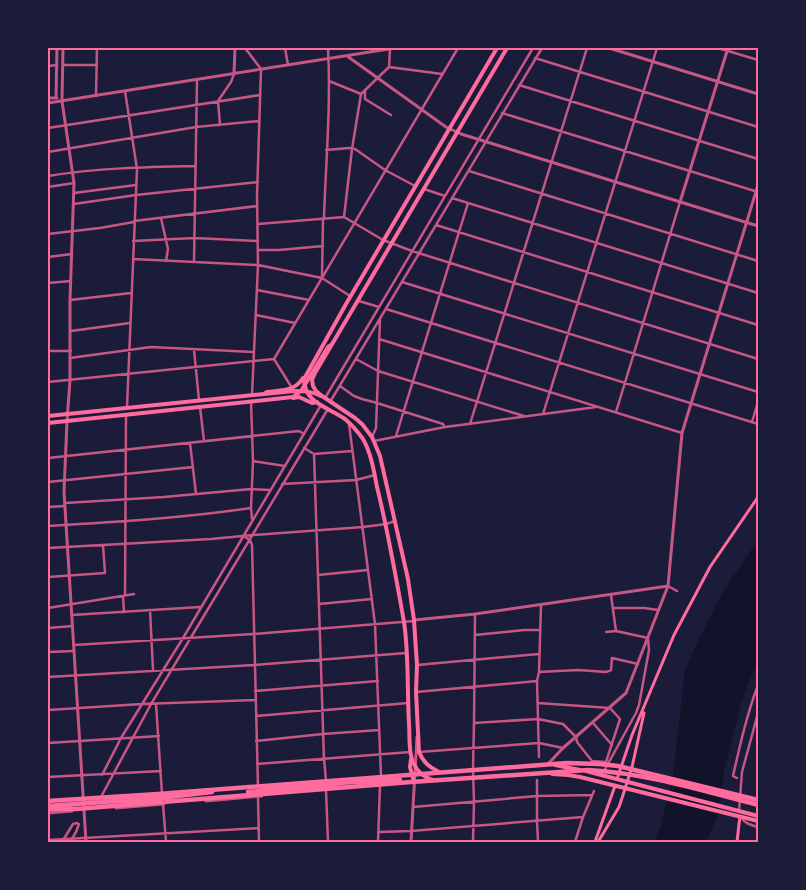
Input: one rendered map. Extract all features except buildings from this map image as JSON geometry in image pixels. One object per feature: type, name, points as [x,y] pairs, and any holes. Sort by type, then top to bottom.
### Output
[{"type":"highway","points":[[48,801],[545,764],[587,763],[639,770],[758,800]]},
{"type":"highway","points":[[48,809],[84,808],[572,770],[606,771],[655,780],[757,806]]},
{"type":"highway","points":[[138,806],[239,793],[351,782],[423,778],[443,781]]},
{"type":"highway","points":[[48,809],[160,798],[261,785]]},
{"type":"main road","points":[[293,390],[306,374],[497,48]]},
{"type":"main road","points":[[439,772],[427,765],[419,752],[414,620],[408,579],[380,456],[367,430],[355,418],[316,391],[312,380],[507,48]]},
{"type":"main road","points":[[48,423],[296,396],[303,391],[328,347],[331,345]]},
{"type":"main road","points":[[305,385],[304,379],[306,374]]},
{"type":"main road","points":[[48,416],[288,390],[313,392],[323,397]]},
{"type":"main road","points":[[303,391],[319,404],[345,420],[356,430],[367,448],[375,475],[404,622],[411,752],[415,775]]},
{"type":"main road","points":[[288,397],[304,398],[312,403],[319,404]]},
{"type":"main road","points":[[619,779],[632,735],[683,618],[710,567],[758,497]]},
{"type":"main road","points":[[597,842],[619,806],[632,767],[643,721],[644,708]]},
{"type":"main road","points":[[403,774],[410,768],[412,757]]},
{"type":"main road","points":[[415,775],[548,764],[619,779],[758,816]]},
{"type":"main road","points":[[410,768],[415,775]]},
{"type":"main road","points":[[403,774],[443,781],[544,774],[568,775],[733,815],[748,822],[758,822]]},
{"type":"main road","points":[[597,842],[596,839],[617,787]]},
{"type":"main road","points":[[737,842],[740,817]]},
{"type":"street","points":[[56,97],[57,48]]},
{"type":"street","points":[[63,48],[62,101],[74,183],[70,300],[71,351],[65,505],[86,840]]},
{"type":"street","points":[[96,96],[97,48]]},
{"type":"street","points":[[220,125],[218,101],[234,74],[235,48]]},
{"type":"street","points":[[245,48],[261,69],[257,206],[258,265],[252,395]]},
{"type":"street","points":[[286,48],[288,65]]},
{"type":"street","points":[[322,278],[329,110],[328,48]]},
{"type":"street","points":[[344,217],[352,148],[361,94],[389,67],[390,48]]},
{"type":"street","points":[[48,103],[395,48]]},
{"type":"street","points":[[274,359],[458,48]]},
{"type":"street","points":[[330,402],[469,170],[482,140],[533,48]]},
{"type":"street","points":[[323,397],[445,196],[502,113],[542,48]]},
{"type":"street","points":[[470,424],[587,48]]},
{"type":"street","points":[[608,48],[758,94]]},
{"type":"street","points":[[544,414],[657,48]]},
{"type":"street","points":[[718,48],[728,49],[758,60]]},
{"type":"street","points":[[616,412],[728,49]]},
{"type":"street","points":[[347,56],[421,109],[457,132],[758,226]]},
{"type":"street","points":[[535,58],[758,127]]},
{"type":"street","points":[[48,66],[57,65]]},
{"type":"street","points":[[62,65],[97,65]]},
{"type":"street","points":[[389,67],[442,74]]},
{"type":"street","points":[[194,262],[197,80]]},
{"type":"street","points":[[329,81],[361,94]]},
{"type":"street","points":[[519,85],[758,159]]},
{"type":"street","points":[[365,90],[365,98],[391,114]]},
{"type":"street","points":[[125,91],[136,167],[127,408]]},
{"type":"street","points":[[48,128],[260,95]]},
{"type":"street","points":[[48,98],[56,97],[62,101]]},
{"type":"street","points":[[502,113],[757,192]]},
{"type":"street","points":[[48,152],[196,127],[259,121]]},
{"type":"street","points":[[326,150],[352,148],[415,186]]},
{"type":"street","points":[[48,176],[72,172],[136,167],[196,166]]},
{"type":"street","points":[[469,170],[758,261]]},
{"type":"street","points":[[74,204],[136,195],[258,182]]},
{"type":"street","points":[[48,187],[74,183]]},
{"type":"street","points":[[74,193],[136,185]]},
{"type":"street","points":[[548,764],[563,748],[626,693],[668,586],[682,433],[758,185]]},
{"type":"street","points":[[424,189],[445,196]]},
{"type":"street","points":[[452,198],[758,293]]},
{"type":"street","points":[[396,436],[468,203]]},
{"type":"street","points":[[48,234],[257,206]]},
{"type":"street","points":[[258,224],[344,217],[391,244],[758,359]]},
{"type":"street","points":[[161,218],[168,249],[166,261]]},
{"type":"street","points":[[436,225],[758,325]]},
{"type":"street","points":[[134,241],[195,238],[258,241]]},
{"type":"street","points":[[258,250],[322,246]]},
{"type":"street","points":[[48,257],[72,254]]},
{"type":"street","points":[[133,259],[258,265],[322,278],[350,296]]},
{"type":"street","points":[[48,284],[71,281]]},
{"type":"street","points":[[402,282],[758,392]]},
{"type":"street","points":[[257,290],[309,300]]},
{"type":"street","points":[[70,300],[131,293]]},
{"type":"street","points":[[358,300],[378,309],[381,317],[376,428],[373,439],[597,406]]},
{"type":"street","points":[[386,309],[758,424]]},
{"type":"street","points":[[256,315],[296,323]]},
{"type":"street","points":[[71,331],[130,323]]},
{"type":"street","points":[[379,339],[682,433]]},
{"type":"street","points":[[70,358],[151,347],[254,352]]},
{"type":"street","points":[[194,349],[199,400]]},
{"type":"street","points":[[48,351],[71,351]]},
{"type":"street","points":[[48,382],[274,359]]},
{"type":"street","points":[[274,359],[293,390]]},
{"type":"street","points":[[356,359],[378,371],[526,416]]},
{"type":"street","points":[[340,386],[354,396],[443,424],[445,427]]},
{"type":"street","points":[[252,401],[253,486],[251,489],[251,508],[253,520]]},
{"type":"street","points":[[752,422],[758,402]]},
{"type":"street","points":[[102,774],[304,434],[319,404]]},
{"type":"street","points":[[200,407],[204,441]]},
{"type":"street","points":[[101,798],[151,704],[328,409]]},
{"type":"street","points":[[124,612],[126,414]]},
{"type":"street","points":[[349,424],[376,624],[381,776]]},
{"type":"street","points":[[48,458],[300,431],[304,434]]},
{"type":"street","points":[[190,443],[196,494]]},
{"type":"street","points":[[304,448],[314,454],[352,451]]},
{"type":"street","points":[[314,454],[326,780]]},
{"type":"street","points":[[253,461],[285,466]]},
{"type":"street","points":[[48,482],[193,467]]},
{"type":"street","points":[[282,484],[356,480],[375,475]]},
{"type":"street","points":[[48,508],[251,489],[271,490]]},
{"type":"street","points":[[48,526],[204,515],[251,508]]},
{"type":"street","points":[[48,548],[180,541],[363,527],[395,521]]},
{"type":"street","points":[[244,536],[250,540],[252,545],[256,741],[257,764],[261,785],[258,796],[259,842]]},
{"type":"street","points":[[48,577],[105,573],[103,545]]},
{"type":"street","points":[[318,575],[368,570]]},
{"type":"street","points":[[74,645],[404,622],[541,605],[668,586],[677,591]]},
{"type":"street","points":[[48,608],[134,594]]},
{"type":"street","points":[[611,594],[616,631]]},
{"type":"street","points":[[319,604],[372,599]]},
{"type":"street","points":[[539,758],[537,681],[539,672],[541,605]]},
{"type":"street","points":[[72,615],[201,607]]},
{"type":"street","points":[[613,608],[658,610]]},
{"type":"street","points":[[150,610],[153,670]]},
{"type":"street","points":[[473,842],[474,802],[472,769],[475,614]]},
{"type":"street","points":[[48,628],[72,626]]},
{"type":"street","points":[[475,635],[541,630]]},
{"type":"street","points":[[606,632],[616,631],[648,638]]},
{"type":"street","points":[[607,763],[639,705],[649,650],[648,638]]},
{"type":"street","points":[[48,652],[74,651]]},
{"type":"street","points":[[48,677],[254,665],[406,653]]},
{"type":"street","points":[[417,665],[539,654]]},
{"type":"street","points":[[539,672],[578,670],[606,672],[610,670],[612,658],[638,664]]},
{"type":"street","points":[[255,691],[378,681]]},
{"type":"street","points":[[416,692],[537,681]]},
{"type":"street","points":[[737,778],[732,776],[743,731],[758,684]]},
{"type":"street","points":[[48,710],[255,700]]},
{"type":"street","points":[[256,716],[408,703]]},
{"type":"street","points":[[538,703],[610,708],[620,719],[603,773]]},
{"type":"street","points":[[156,704],[166,842]]},
{"type":"street","points":[[636,712],[641,715]]},
{"type":"street","points":[[739,811],[742,772],[758,713]]},
{"type":"street","points":[[474,723],[538,719],[563,724],[576,737],[577,742],[592,761],[607,763]]},
{"type":"street","points":[[592,723],[612,745]]},
{"type":"street","points":[[411,842],[417,727]]},
{"type":"street","points":[[256,741],[379,730]]},
{"type":"street","points":[[48,743],[159,736]]},
{"type":"street","points":[[419,752],[539,743],[563,748]]},
{"type":"street","points":[[257,764],[411,752]]},
{"type":"street","points":[[48,777],[161,771]]},
{"type":"street","points":[[48,801],[403,774]]},
{"type":"street","points":[[163,803],[403,783],[415,775],[443,781]]},
{"type":"street","points":[[537,780],[538,842]]},
{"type":"street","points":[[378,842],[380,785]]},
{"type":"street","points":[[326,790],[328,842]]},
{"type":"street","points":[[575,842],[594,791]]},
{"type":"street","points":[[413,807],[537,796],[592,795]]},
{"type":"street","points":[[739,811],[744,804],[757,806]]},
{"type":"street","points":[[48,809],[84,810],[138,806]]},
{"type":"street","points":[[379,832],[583,817]]},
{"type":"street","points":[[748,822],[758,826]]},
{"type":"street","points":[[63,841],[72,824],[77,823],[79,826],[70,842]]},
{"type":"street","points":[[48,840],[86,840],[259,828]]},
{"type":"shaded area","points":[[758,540],[758,663],[748,683],[741,705],[724,770],[717,817],[706,842],[654,842],[661,825],[673,776],[685,670],[722,593]]},
{"type":"waterway","points":[[482,138],[536,48]]},
{"type":"waterway","points":[[331,395],[480,142]]},
{"type":"waterway","points":[[251,532],[321,413]]},
{"type":"waterway","points":[[189,636],[245,541]]},
{"type":"waterway","points":[[170,668],[187,640]]},
{"type":"waterway","points":[[98,789],[168,672]]},
{"type":"waterway","points":[[66,842],[75,826]]}]
